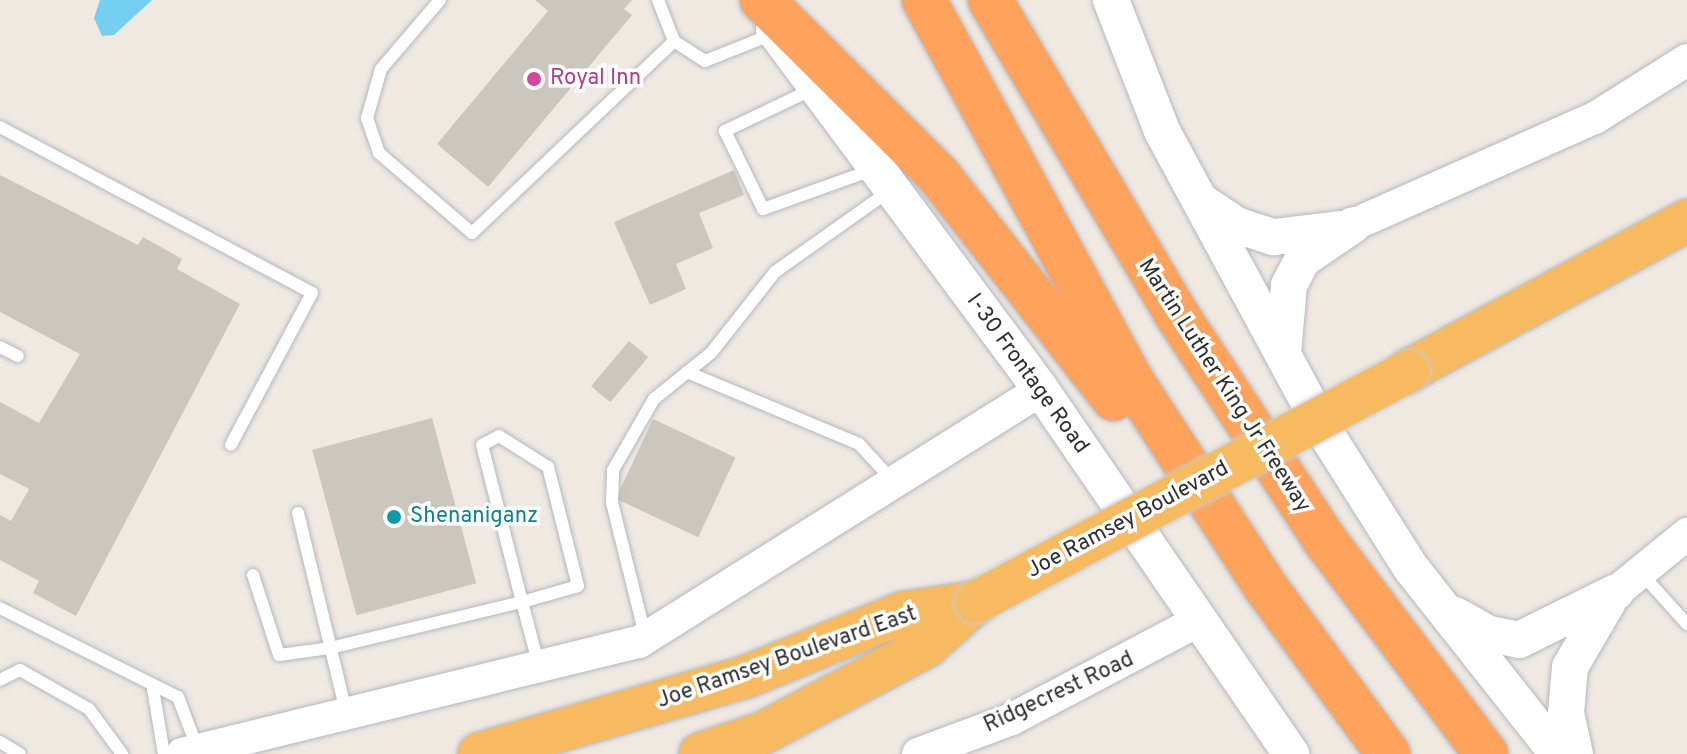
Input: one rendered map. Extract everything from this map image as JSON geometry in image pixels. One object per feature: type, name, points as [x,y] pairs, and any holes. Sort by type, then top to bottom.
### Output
[{"type":"highway","points":[[924,0],[1133,383],[1264,585],[1388,754]]},
{"type":"highway","name":"Martin Luther King Jr Freeway","points":[[990,0],[1175,312],[1324,539],[1486,754]]},
{"type":"highway","points":[[769,16],[827,82],[939,176],[1070,338],[1214,538],[1264,585]]},
{"type":"highway","name":"Joe Ramsey Boulevard","points":[[976,602],[1687,221]]},
{"type":"highway","name":"Joe Ramsey Boulevard East","points":[[479,754],[746,677],[903,613],[976,602]]},
{"type":"highway","name":"Joe Ramsey Boulevard East","points":[[700,754],[763,733],[927,646],[976,602]]},
{"type":"main road","points":[[754,0],[769,16]]},
{"type":"main road","points":[[1111,0],[1162,131],[1283,356],[1379,517],[1444,609],[1558,754]]},
{"type":"main road","name":"I-30 Frontage Road","points":[[827,82],[883,180],[1041,390],[1196,622],[1291,754]]},
{"type":"main road","points":[[1203,203],[1236,225],[1274,237],[1314,237],[1353,225]]},
{"type":"main road","points":[[1283,356],[1289,285],[1303,259],[1353,225]]},
{"type":"main road","points":[[1444,609],[1489,634],[1519,640],[1628,582]]},
{"type":"main road","points":[[1575,754],[1566,713],[1570,667],[1587,628],[1628,582]]},
{"type":"street","points":[[1353,225],[1595,118],[1687,60]]},
{"type":"street","points":[[190,752],[539,670],[646,638],[1041,390]]},
{"type":"street","points":[[1628,582],[1687,534]]},
{"type":"street","name":"Ridgecrest Road","points":[[924,753],[1012,719],[1196,622]]},
{"type":"lane","points":[[440,0],[381,69],[367,118],[379,153],[472,233],[674,41]]},
{"type":"lane","points":[[658,0],[674,41],[705,61],[769,16]]},
{"type":"lane","points":[[827,82],[725,131],[763,209],[883,180]]},
{"type":"lane","points":[[0,127],[312,293],[231,445]]},
{"type":"lane","points":[[646,638],[612,503],[613,470],[654,399],[687,372],[775,272],[883,180]]},
{"type":"lane","points":[[0,347],[18,356]]},
{"type":"lane","points":[[687,372],[859,444],[895,484]]},
{"type":"lane","points":[[253,575],[279,655],[330,648],[522,602],[578,586],[548,467],[499,436],[482,445],[522,602],[539,670]]},
{"type":"lane","points":[[298,513],[347,715]]},
{"type":"lane","points":[[1628,582],[1687,624]]},
{"type":"lane","points":[[0,608],[153,689],[178,697],[190,752]]},
{"type":"lane","points":[[0,680],[20,670],[89,709],[122,754]]},
{"type":"lane","points":[[153,689],[164,754]]},
{"type":"lane","points":[[0,742],[20,754]]},
{"type":"water","points":[[100,0],[152,0],[114,35],[102,36],[94,18]]},
{"type":"building","name":"Royal Inn","points":[[535,0],[632,0],[624,9],[632,15],[488,187],[437,144],[548,11]]},
{"type":"building","points":[[734,170],[744,195],[699,213],[713,248],[676,264],[686,289],[650,305],[614,222]]},
{"type":"building","points":[[0,175],[138,245],[143,237],[182,259],[177,269],[240,304],[76,616],[33,593],[39,581],[0,560],[0,515],[11,521],[29,489],[0,474],[0,402],[39,423],[80,354],[0,312]]},
{"type":"building","points":[[629,341],[648,357],[610,402],[591,386]]},
{"type":"building","name":"Shenaniganz","points":[[432,418],[476,583],[356,615],[312,450]]},
{"type":"building","points":[[653,419],[735,457],[698,537],[616,499]]},
{"type":"place","name":"Royal Inn","points":[[534,79]]},
{"type":"place","name":"Shenaniganz","points":[[394,517]]}]
